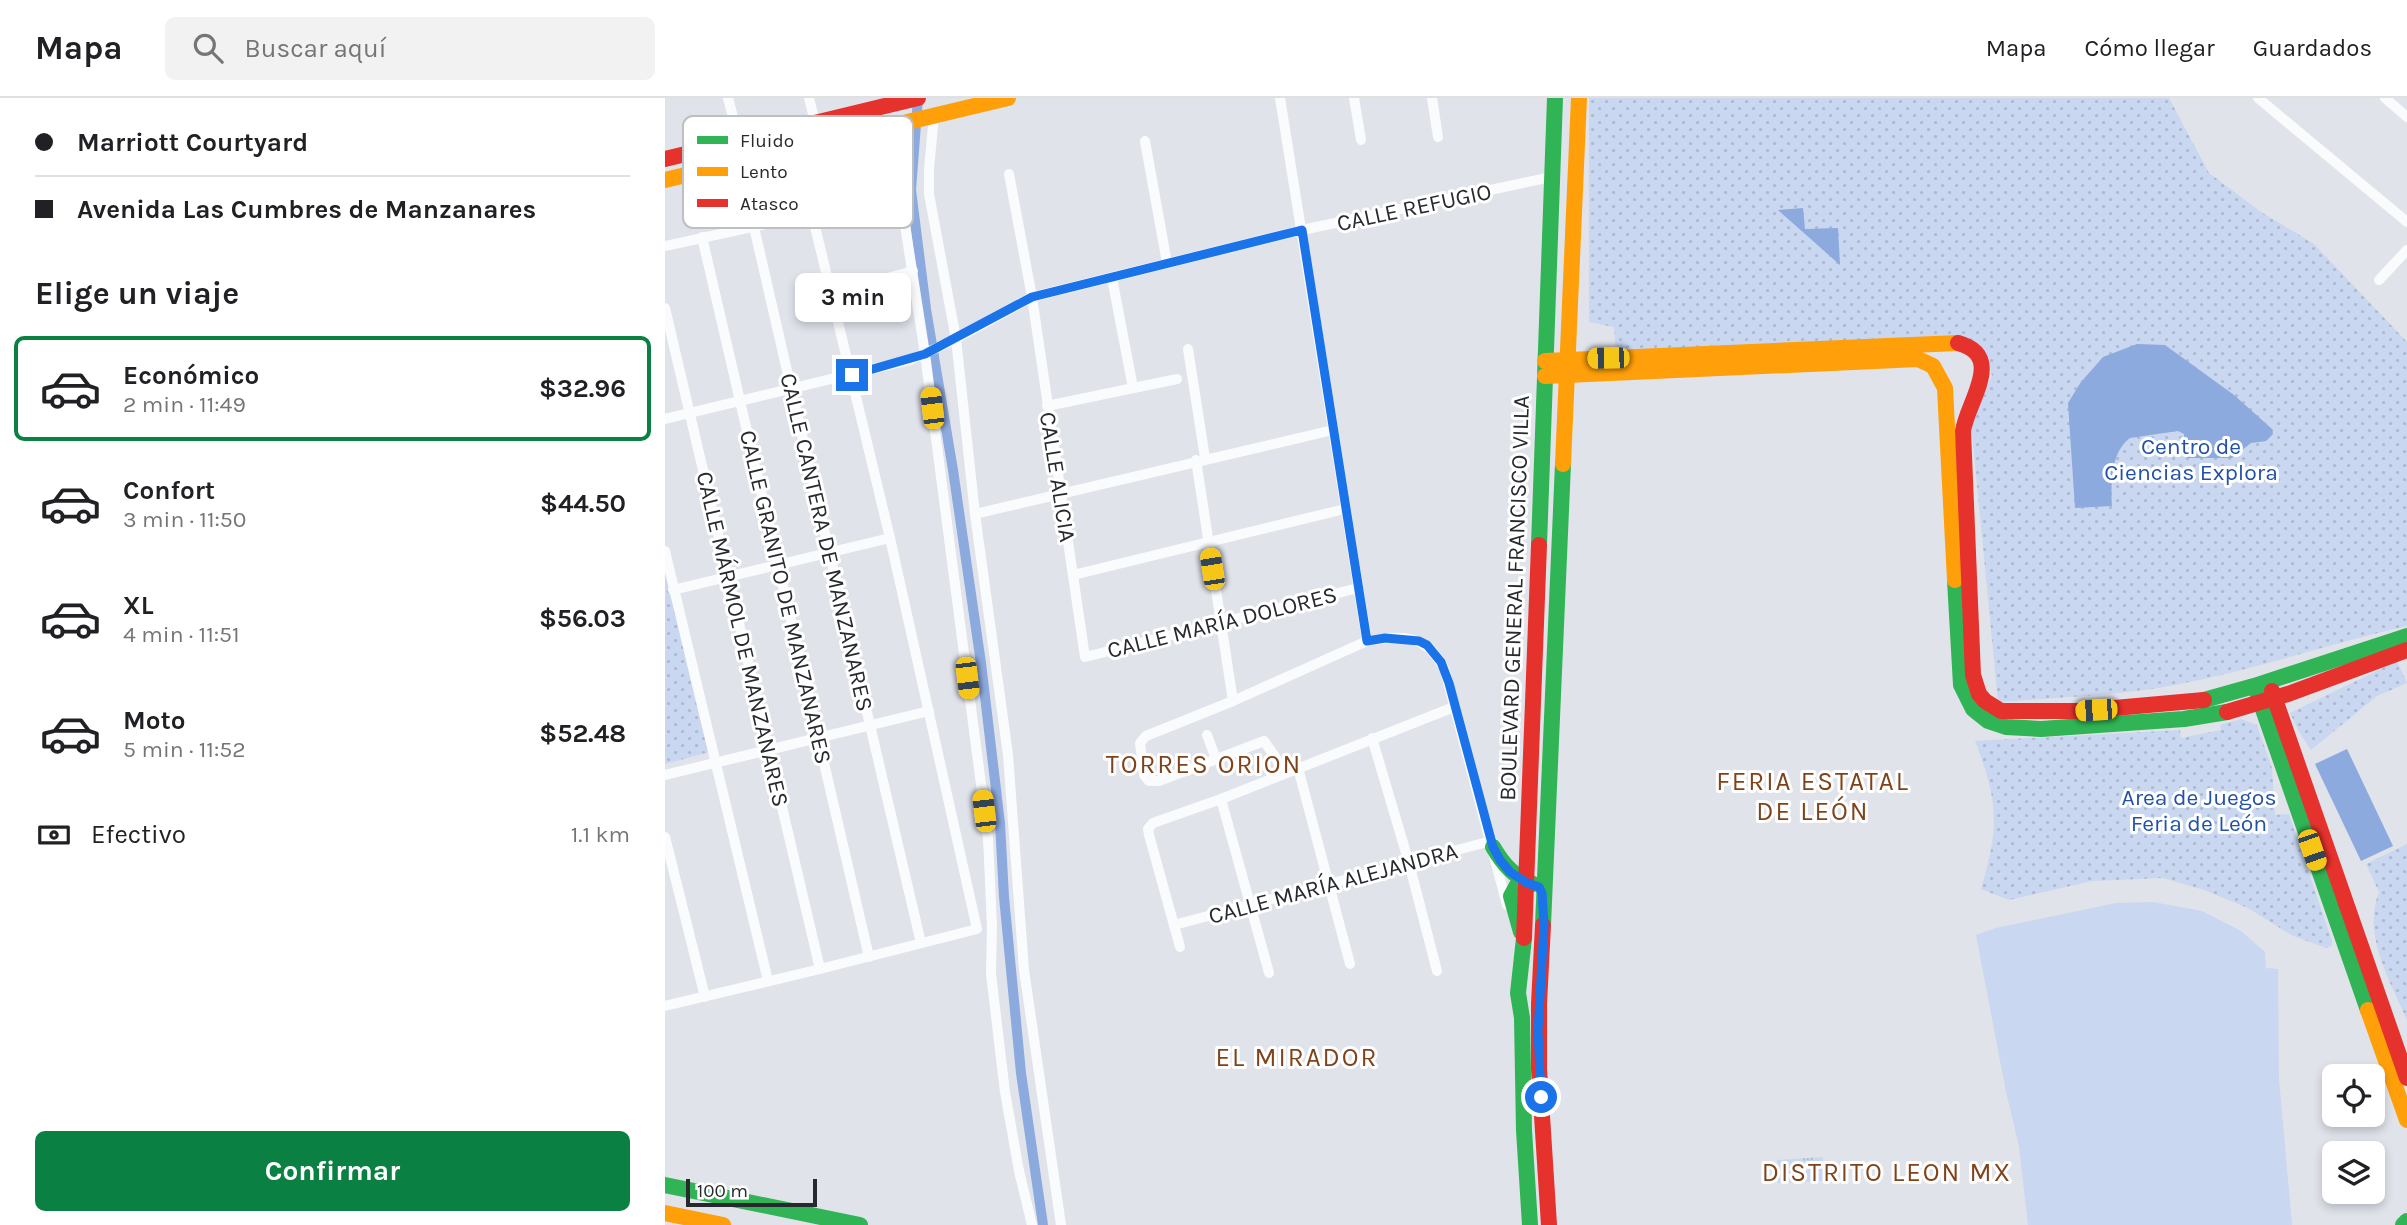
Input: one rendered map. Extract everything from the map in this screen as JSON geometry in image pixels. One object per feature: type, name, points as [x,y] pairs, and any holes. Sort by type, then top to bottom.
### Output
[{"type":"main road","points":[[913,120],[1008,98]]},
{"type":"main road","name":"BOULEVARD GENERAL FRANCISCO VILLA","points":[[1527,883],[1539,610],[1555,98]]},
{"type":"main road","name":"BOULEVARD GENERAL FRANCISCO VILLA","points":[[1549,1225],[1539,1069],[1539,1004],[1579,98]]},
{"type":"main road","points":[[840,116],[909,99]]},
{"type":"main road","points":[[665,159],[683,154]]},
{"type":"main road","points":[[665,180],[683,175]]},
{"type":"main road","points":[[1545,369],[1748,358],[1957,342],[1966,345],[1979,357],[1983,370],[1983,379],[1963,419],[1973,676],[1979,694],[1993,707],[2012,712],[2053,711],[2173,704],[2210,699],[2407,636]]},
{"type":"main road","points":[[1748,358],[1918,359],[1933,366],[1939,374],[1945,388],[1959,668],[1965,698],[1983,718],[1993,724],[2007,727],[2080,726],[2188,719],[2268,701],[2407,650]]},
{"type":"main road","points":[[2261,684],[2407,1078]]},
{"type":"main road","points":[[2268,701],[2407,1120]]},
{"type":"main road","points":[[1492,844],[1503,864],[1527,883],[1541,889],[1544,925]]},
{"type":"main road","points":[[1527,883],[1514,888],[1511,896],[1524,939],[1518,993],[1530,1225]]},
{"type":"main road","points":[[1518,993],[1539,1004]]},
{"type":"main road","points":[[665,1185],[860,1225]]},
{"type":"main road","points":[[665,1213],[723,1225]]},
{"type":"main road","points":[[2403,1225],[2407,1221]]},
{"type":"street","name":"CALLE CANTERA DE MANZANARES","points":[[728,98],[733,116]]},
{"type":"street","points":[[809,98],[814,116]]},
{"type":"street","points":[[1280,98],[1367,641]]},
{"type":"street","points":[[1353,98],[1361,140]]},
{"type":"street","points":[[1432,98],[1438,137]]},
{"type":"street","points":[[2258,98],[2407,222]]},
{"type":"street","points":[[2385,98],[2407,117]]},
{"type":"street","points":[[931,116],[929,194],[953,341],[1008,755],[1024,970],[1061,1225]]},
{"type":"street","points":[[1145,141],[1167,263]]},
{"type":"street","name":"CALLE ALICIA","points":[[1009,174],[1032,297],[1085,657]]},
{"type":"street","name":"CALLE REFUGIO","points":[[665,419],[852,375],[927,354],[1032,297],[1302,230],[1551,177]]},
{"type":"street","points":[[665,246],[745,228]]},
{"type":"street","name":"CALLE CANTERA DE MANZANARES","points":[[754,228],[921,943]]},
{"type":"street","points":[[665,1006],[977,929],[890,538],[816,228]]},
{"type":"street","points":[[906,228],[927,354],[988,838],[991,974],[995,1013],[1019,1171],[1032,1225]]},
{"type":"street","name":"CALLE GRANITO DE MANZANARES","points":[[702,237],[869,957]]},
{"type":"street","points":[[2379,280],[2407,250]]},
{"type":"street","points":[[832,293],[913,271]]},
{"type":"street","points":[[1112,278],[1133,388]]},
{"type":"street","name":"CALLE MÁRMOL DE MANZANARES","points":[[665,308],[820,969]]},
{"type":"street","points":[[1188,349],[1201,459],[1207,542],[1233,701]]},
{"type":"street","points":[[1047,406],[1177,379]]},
{"type":"street","points":[[975,514],[1333,430]]},
{"type":"street","points":[[1073,575],[1345,509]]},
{"type":"street","points":[[673,590],[890,538]]},
{"type":"street","points":[[665,551],[768,981]]},
{"type":"street","name":"CALLE MARÍA DOLORES","points":[[1085,657],[1358,588]]},
{"type":"street","points":[[1283,774],[1264,741],[1159,782],[1149,781],[1144,775],[1139,748],[1146,736],[1233,701],[1367,641],[1385,638],[1410,639],[1427,645],[1445,671],[1523,967]]},
{"type":"street","points":[[1180,947],[1149,835],[1148,830],[1153,823],[1454,707]]},
{"type":"street","points":[[665,775],[929,711]]},
{"type":"street","points":[[1207,735],[1216,759]]},
{"type":"street","points":[[1372,738],[1437,971]]},
{"type":"street","points":[[1298,768],[1350,964]]},
{"type":"street","points":[[1221,799],[1269,973]]},
{"type":"street","points":[[665,837],[671,887],[705,997]]},
{"type":"street","name":"CALLE MARÍA ALEJANDRA","points":[[1174,925],[1492,844]]},
{"type":"green space","name":"Centro de Ciencias Explora","points":[[1589,98],[2169,98],[2209,173],[2261,212],[2314,244],[2407,342],[2407,626],[2221,675],[2158,688],[1998,702],[1971,423],[1992,376],[1986,352],[1954,335],[1616,354],[1614,327],[1589,322]]},
{"type":"green space","points":[[665,567],[709,752],[665,764]]},
{"type":"green space","points":[[2397,661],[2407,683],[2377,696],[2311,750],[2290,713]]},
{"type":"green space","name":"Area de Juegos Feria de León","points":[[2241,719],[2257,725],[2272,768],[2275,815],[2289,814],[2332,946],[2326,948],[2291,935],[2248,908],[2204,890],[2163,878],[2092,881],[2009,900],[1981,889],[1991,848],[1994,814],[1988,781],[1975,741],[2180,730],[2181,738],[2221,730],[2220,725]]},
{"type":"green space","points":[[2407,844],[2407,1020],[2380,958],[2374,925],[2379,892],[2366,864]]},
{"type":"green space","points":[[2153,902],[2202,911],[2241,931],[2265,952],[2266,968],[2278,969],[2279,1079],[2292,1225],[2028,1225],[2019,1146],[1976,935],[1996,928],[2116,903]]},
{"type":"green space","points":[[1823,1157],[1823,1181],[1778,1183],[1777,1160]]},
{"type":"water","points":[[1803,208],[1805,229],[1838,228],[1840,265],[1778,210]]},
{"type":"water","points":[[2137,344],[2165,345],[2234,395],[2272,429],[2273,434],[2266,441],[2251,443],[2232,458],[2188,458],[2185,455],[2184,434],[2178,431],[2130,438],[2123,444],[2115,460],[2112,506],[2075,508],[2068,403],[2081,382],[2103,357]]},
{"type":"water","points":[[2347,749],[2393,846],[2361,861],[2315,764]]},
{"type":"waterway","points":[[913,164],[918,98]]},
{"type":"waterway","points":[[913,206],[926,309],[981,663],[1000,823],[1004,897],[1021,1073],[1043,1225]]},
{"type":"traffic: fast","points":[[1539,545],[1555,98]]},
{"type":"traffic: fast","points":[[1543,925],[1563,464]]},
{"type":"traffic: fast","points":[[1955,580],[1961,685],[1973,709],[1988,721],[2006,727],[2041,729],[2184,719],[2227,712]]},
{"type":"traffic: fast","points":[[2204,700],[2407,636]]},
{"type":"traffic: fast","points":[[2258,695],[2368,1010]]},
{"type":"traffic: fast","points":[[1493,847],[1510,869],[1533,884]]},
{"type":"traffic: fast","points":[[1521,932],[1511,896],[1517,885],[1527,883]]},
{"type":"traffic: fast","points":[[1524,938],[1518,993],[1522,1018],[1524,1130],[1530,1225]]},
{"type":"traffic: fast","points":[[665,1185],[860,1225]]},
{"type":"traffic: fast","points":[[2403,1225],[2407,1221]]},
{"type":"traffic: slow","points":[[913,121],[1008,98]]},
{"type":"traffic: slow","points":[[1563,464],[1579,98]]},
{"type":"traffic: slow","points":[[665,180],[683,176]]},
{"type":"traffic: slow","points":[[1545,361],[1958,343]]},
{"type":"traffic: slow","points":[[1545,376],[1918,359],[1933,366],[1945,388],[1955,580]]},
{"type":"traffic: slow","points":[[2368,1010],[2407,1120]]},
{"type":"traffic: slow","points":[[665,1213],[723,1225]]},
{"type":"traffic: jam","points":[[843,116],[918,98]]},
{"type":"traffic: jam","points":[[665,159],[683,155]]},
{"type":"traffic: jam","points":[[1958,343],[1972,349],[1980,358],[1982,369],[1963,431],[1973,675],[1979,694],[2001,711],[2081,711],[2204,700]]},
{"type":"traffic: jam","points":[[1524,938],[1539,545]]},
{"type":"traffic: jam","points":[[2227,712],[2288,694],[2407,650]]},
{"type":"traffic: jam","points":[[2272,691],[2407,1078]]},
{"type":"traffic: jam","points":[[1543,925],[1539,1069],[1549,1225]]},
{"type":"district","name":"TORRES ORION","points":[[1204,764]]},
{"type":"district","name":"FERIA ESTATAL DE LEÓN","points":[[1813,796]]},
{"type":"district","name":"EL MIRADOR","points":[[1297,1057]]},
{"type":"district","name":"DISTRITO LEON MX","points":[[1887,1172]]},
{"type":"route","points":[[852,375],[925,354],[1032,297],[1302,230],[1367,641],[1385,638],[1410,639],[1427,645],[1437,656],[1449,683],[1493,847],[1510,872],[1541,889],[1544,925],[1538,1031],[1541,1097]]}]
